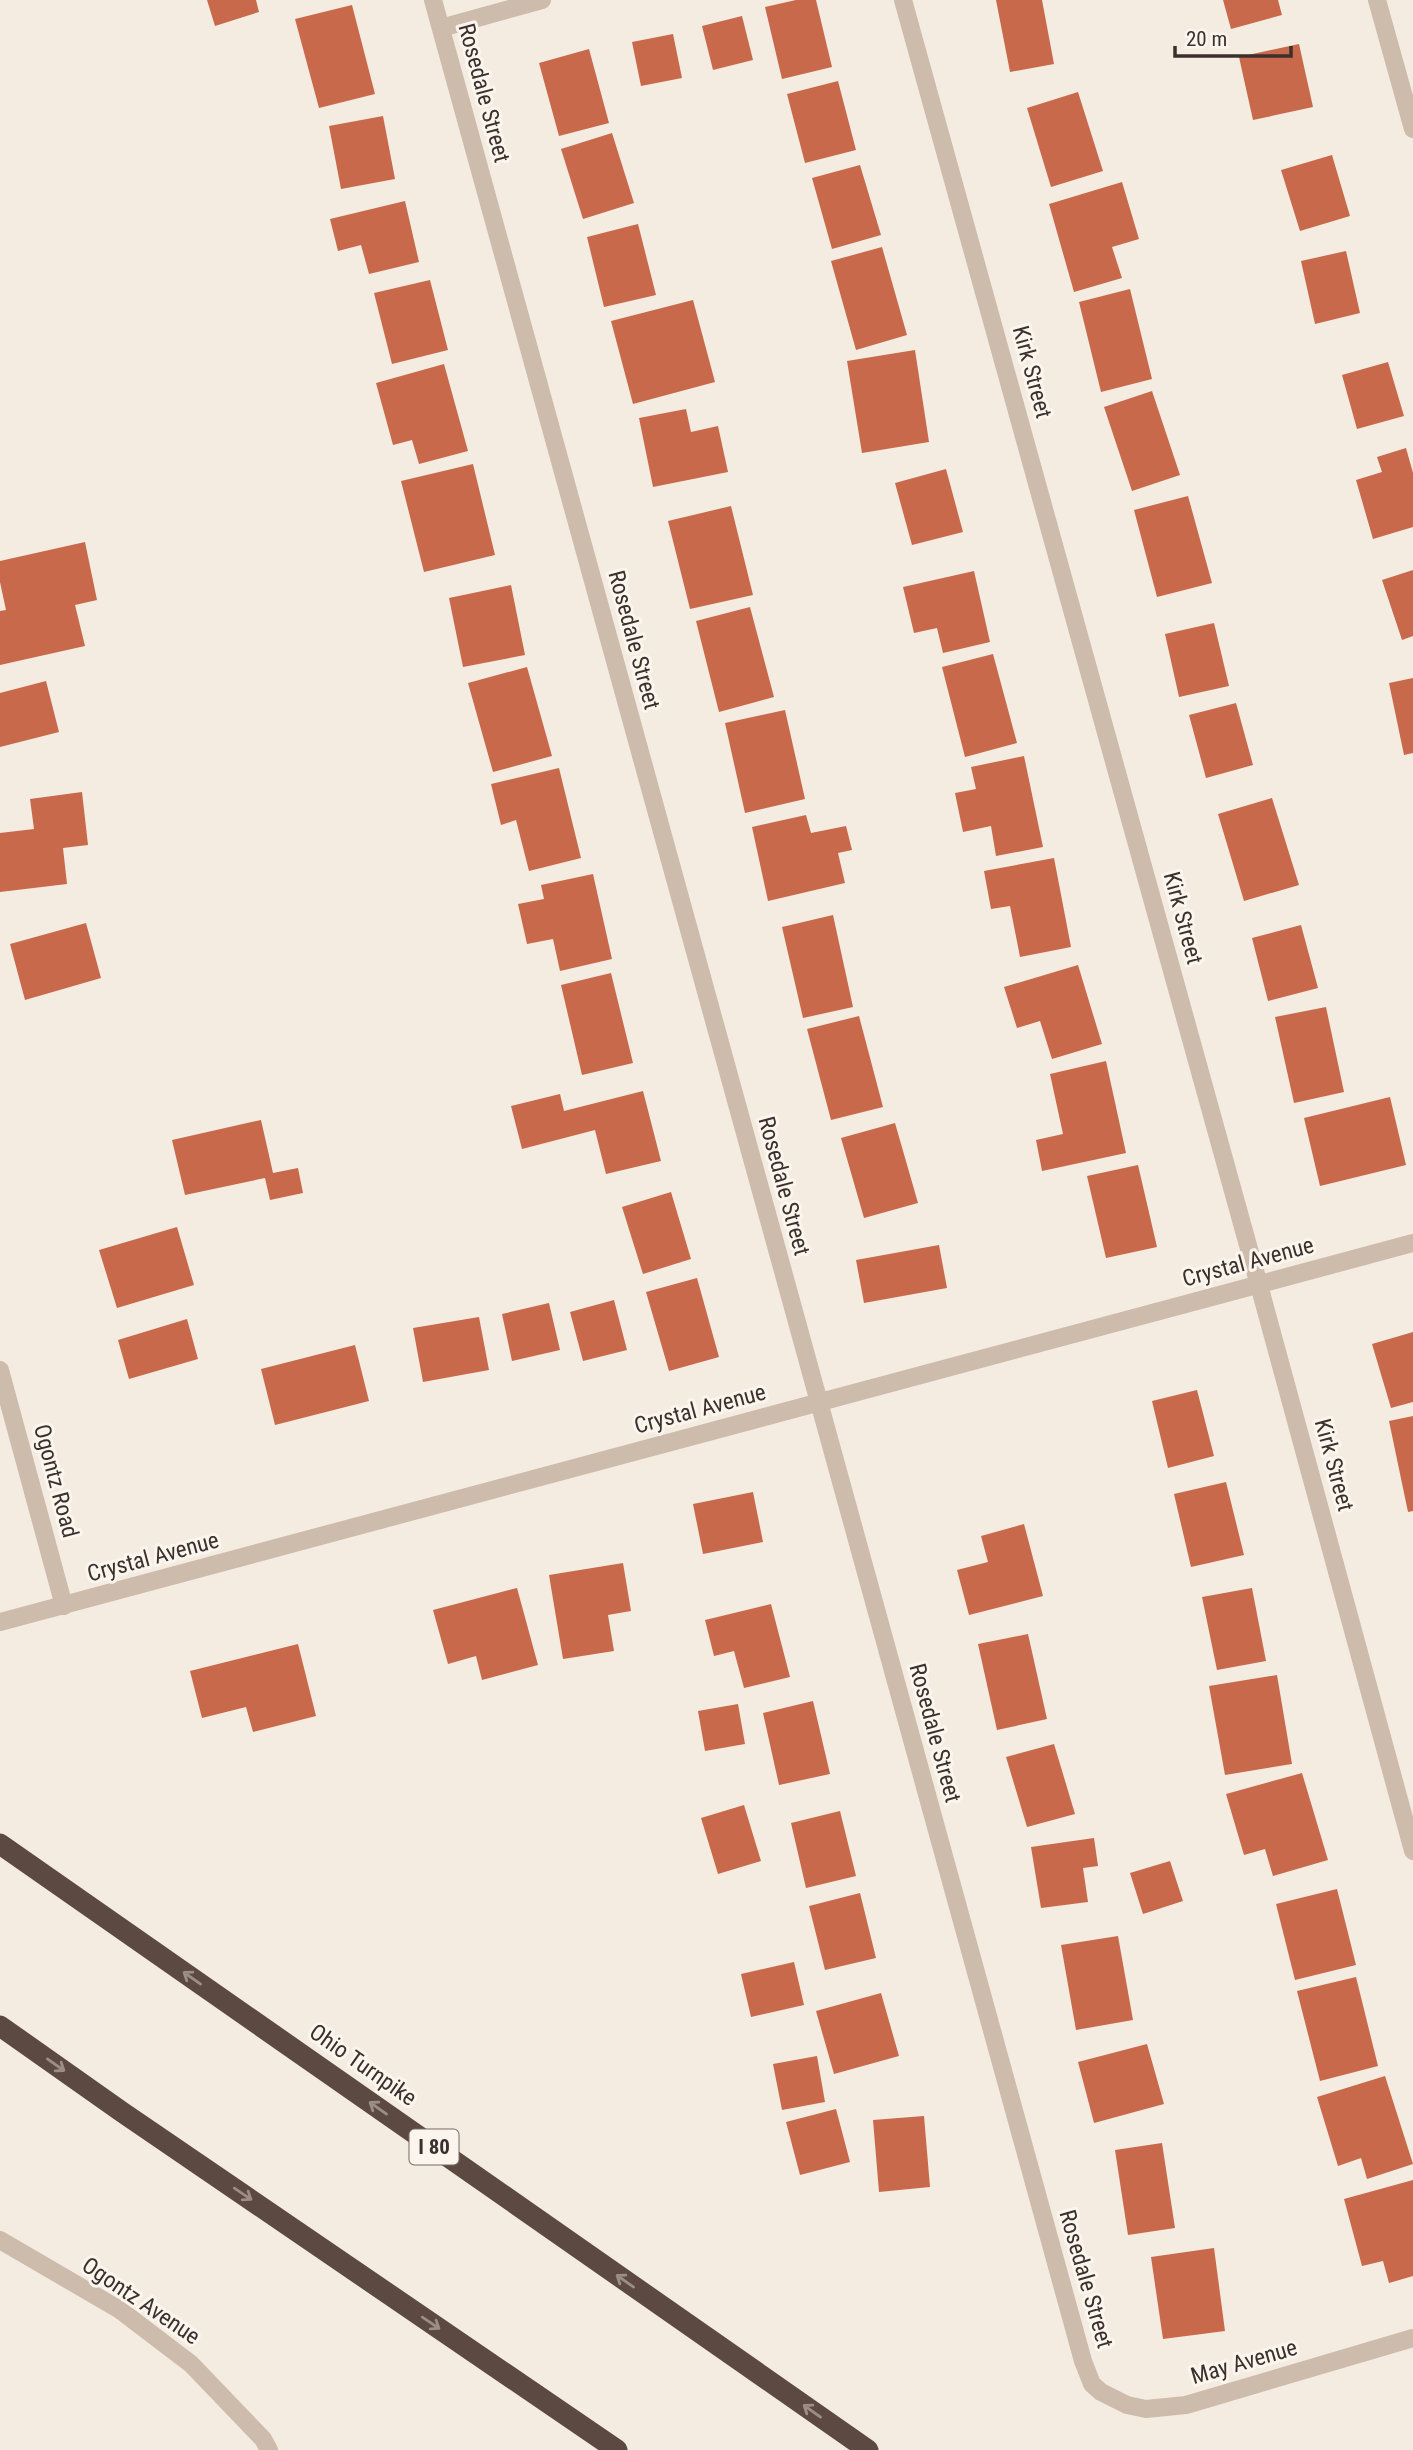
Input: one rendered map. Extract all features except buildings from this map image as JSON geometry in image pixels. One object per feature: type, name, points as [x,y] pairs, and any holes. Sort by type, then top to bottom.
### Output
[{"type":"highway","name":"Ohio Turnpike","points":[[0,1844],[868,2450]]},
{"type":"highway","points":[[0,2026],[617,2450]]},
{"type":"street","name":"Rosedale Street","points":[[433,0],[1075,2334],[1092,2385]]},
{"type":"street","points":[[441,28],[542,0]]},
{"type":"street","name":"Kirk Street","points":[[904,0],[1413,1851]]},
{"type":"street","points":[[1377,0],[1413,129]]},
{"type":"street","name":"Crystal Avenue","points":[[0,1622],[1413,1243]]},
{"type":"street","name":"Ogontz Road","points":[[0,1370],[64,1606]]},
{"type":"street","name":"Ogontz Avenue","points":[[0,2240],[120,2310],[191,2364],[263,2439],[269,2450]]},
{"type":"street","name":"May Avenue","points":[[1092,2385],[1127,2405],[1146,2409],[1186,2405],[1413,2338]]}]
